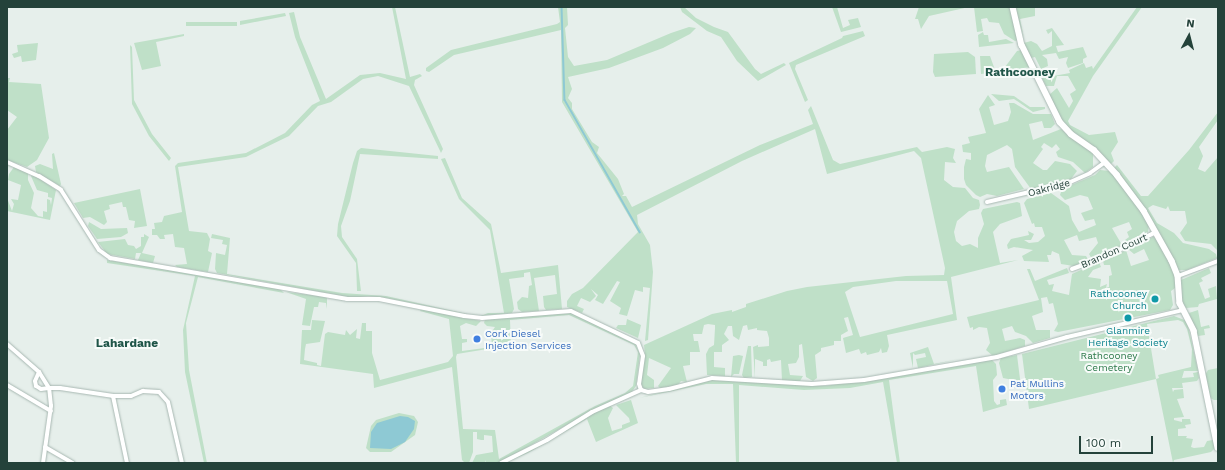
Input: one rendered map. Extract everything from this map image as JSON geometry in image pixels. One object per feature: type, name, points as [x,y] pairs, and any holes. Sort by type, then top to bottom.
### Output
[{"type":"street","points":[[1013,7],[1022,45],[1057,117],[1071,134],[1105,162],[1140,205],[1156,232],[1178,276],[1179,299],[1194,331],[1218,448]]},
{"type":"street","points":[[7,162],[39,176],[61,190],[99,250],[110,258],[347,299],[379,299],[464,316],[488,318],[571,311],[638,342],[643,356],[639,384],[641,390]]},
{"type":"street","name":"Oakridge","points":[[987,202],[1068,184],[1090,173],[1105,162]]},
{"type":"street","name":"Brandon Court","points":[[1072,269],[1100,259],[1156,232]]},
{"type":"street","points":[[1178,276],[1218,261]]},
{"type":"street","points":[[501,463],[547,440],[592,412],[641,390],[648,392],[663,390],[712,378],[805,384],[864,380],[997,357],[1067,337],[1183,310]]},
{"type":"street","points":[[7,344],[39,372],[48,388],[51,411],[43,463]]},
{"type":"street","points":[[39,372],[35,381],[36,386],[41,389],[48,388],[113,396],[131,396],[150,391],[165,395],[182,463]]},
{"type":"street","points":[[7,385],[51,411]]},
{"type":"street","points":[[113,396],[127,463]]},
{"type":"street","points":[[45,446],[73,463]]},
{"type":"green space","points":[[392,7],[395,7],[410,77],[420,74],[422,76],[415,80],[414,85],[443,149],[441,153],[409,86],[378,76],[363,79],[331,102],[318,106],[289,136],[246,157],[178,167],[189,231],[207,233],[210,239],[208,251],[212,253],[208,272],[177,267],[175,265],[187,264],[184,248],[175,247],[173,234],[164,235],[165,239],[160,239],[157,235],[152,235],[152,229],[155,229],[154,223],[162,222],[164,216],[182,212],[175,166],[178,163],[246,153],[285,133],[312,105],[320,101],[295,37],[289,13],[294,12],[300,37],[326,99],[360,75],[380,73],[406,79]]},
{"type":"green space","points":[[558,7],[567,7],[568,25],[565,28],[568,57],[574,66],[607,60],[671,33],[689,27],[696,28],[690,34],[663,48],[609,68],[568,77],[572,89],[568,98],[572,103],[572,109],[592,142],[599,147],[597,153],[618,179],[624,194],[622,196],[626,196],[632,207],[760,145],[813,124],[808,110],[811,106],[833,160],[840,164],[917,147],[922,152],[947,147],[955,149],[953,158],[956,163],[945,162],[944,180],[953,187],[965,188],[973,198],[979,200],[980,205],[979,209],[969,211],[957,221],[954,232],[956,241],[962,246],[970,244],[978,248],[978,238],[984,224],[981,213],[983,209],[1017,202],[1020,203],[1022,216],[1000,224],[993,232],[1000,263],[1018,260],[951,277],[957,320],[887,335],[889,346],[887,352],[882,353],[881,348],[879,352],[867,355],[866,352],[861,354],[859,349],[846,353],[843,338],[853,335],[848,317],[844,318],[848,331],[841,335],[841,341],[834,341],[834,345],[821,348],[821,351],[815,355],[817,378],[813,381],[806,377],[802,344],[799,345],[799,357],[796,363],[788,364],[790,375],[803,376],[800,381],[782,381],[781,360],[771,362],[770,359],[767,360],[767,366],[763,366],[763,362],[755,359],[755,379],[753,347],[758,345],[758,347],[769,346],[769,338],[767,331],[757,330],[757,328],[748,330],[747,325],[743,326],[739,340],[733,336],[732,326],[728,326],[724,334],[729,340],[722,345],[722,352],[714,352],[714,367],[725,368],[725,376],[707,375],[706,354],[709,348],[714,345],[715,328],[715,325],[708,324],[704,325],[702,334],[693,334],[694,341],[698,341],[700,352],[690,352],[690,365],[683,366],[687,382],[681,381],[678,385],[660,388],[658,386],[671,368],[649,358],[647,375],[654,380],[654,388],[644,389],[640,383],[645,355],[644,345],[712,314],[732,310],[732,312],[746,307],[746,304],[787,291],[807,287],[906,276],[944,275],[945,268],[921,158],[914,151],[827,174],[815,129],[742,161],[637,215],[638,224],[650,245],[653,272],[648,340],[645,341],[650,288],[643,287],[643,292],[635,290],[627,316],[619,314],[621,308],[610,301],[620,282],[617,281],[603,304],[595,300],[598,295],[591,289],[596,296],[590,302],[581,298],[577,306],[584,309],[582,313],[567,307],[567,301],[572,294],[583,288],[638,232],[562,102],[561,30],[454,55],[429,72],[426,71],[426,68],[451,50],[560,22]],"holes":[[[896,281],[947,281],[953,314],[860,337],[845,292],[853,287]]]},
{"type":"green space","points":[[680,7],[684,7],[696,18],[728,32],[755,69],[761,74],[784,63],[786,65],[758,81],[737,61],[721,37],[707,31],[682,12]]},
{"type":"green space","points":[[832,7],[837,7],[843,28],[850,25],[848,20],[858,18],[861,27],[841,32]]},
{"type":"green space","points":[[919,7],[969,7],[929,16],[921,29],[918,19],[915,19]]},
{"type":"green space","points":[[974,7],[1011,7],[1018,40],[1015,41],[1004,34],[999,23],[989,22],[987,18],[981,19],[983,31],[977,32]]},
{"type":"green space","points":[[1015,7],[1035,7],[1035,16],[1020,19],[1024,38]]},
{"type":"green space","points":[[1137,7],[1142,7],[1093,76],[1068,121],[1070,125],[1089,135],[1115,132],[1118,142],[1111,153],[1114,161],[1111,164],[1064,125],[1049,95],[1057,88],[1069,108],[1073,101],[1070,94],[1076,90],[1068,76],[1057,76],[1054,86],[1046,86],[1042,78],[1070,73],[1069,70],[1084,63],[1086,68],[1092,66],[1093,69]]},
{"type":"green space","points":[[285,13],[286,16],[240,25],[240,21]]},
{"type":"green space","points":[[186,22],[237,22],[237,26],[186,26]]},
{"type":"green space","points":[[1052,28],[1064,45],[1056,46],[1058,52],[1083,47],[1087,57],[1083,59],[1083,63],[1068,68],[1066,63],[1068,57],[1059,59],[1056,53],[1042,55],[1047,59],[1048,66],[1041,69],[1035,57],[1031,58],[1024,43],[1031,41],[1037,44],[1042,51],[1052,46],[1052,31],[1048,34],[1046,30]]},
{"type":"green space","points":[[863,31],[865,36],[796,65],[795,69],[808,100],[805,102],[789,63],[842,38],[843,36]]},
{"type":"green space","points":[[983,32],[984,35],[988,35],[989,42],[1006,39],[1014,43],[979,47],[978,35]]},
{"type":"green space","points":[[184,34],[184,36],[156,42],[161,66],[142,70],[134,43]]},
{"type":"green space","points":[[38,43],[36,60],[22,62],[21,56],[14,58],[12,54],[18,52],[17,45]]},
{"type":"green space","points":[[130,45],[132,47],[134,100],[152,134],[171,158],[169,161],[149,136],[132,104]]},
{"type":"green space","points":[[1022,50],[1031,67],[981,74],[980,56],[990,56],[995,70],[1005,67],[1017,51]]},
{"type":"green space","points":[[968,52],[975,57],[976,74],[935,77],[933,72],[934,54]]},
{"type":"green space","points":[[7,78],[10,78],[9,82],[41,84],[49,138],[37,160],[27,167],[7,160],[7,130],[17,117],[7,110]]},
{"type":"green space","points":[[991,94],[1014,96],[1030,107],[1045,107],[1045,109],[1033,112],[1014,99],[999,101]]},
{"type":"green space","points":[[988,95],[995,105],[989,107],[994,125],[1008,121],[1011,112],[1009,103],[1014,103],[1033,114],[1051,114],[1055,124],[1051,128],[1044,128],[1042,121],[1029,124],[1033,140],[1061,129],[1093,153],[1093,167],[1085,173],[1073,162],[1058,157],[1056,152],[1060,149],[1056,144],[1052,148],[1044,143],[1041,147],[1043,149],[1033,163],[1043,170],[1047,170],[1055,161],[1070,164],[1077,171],[1071,179],[1031,189],[1015,167],[1012,149],[1007,145],[987,155],[985,166],[987,172],[1009,167],[1024,189],[997,196],[987,194],[980,197],[976,195],[966,185],[964,179],[966,159],[971,160],[971,153],[963,152],[962,145],[970,143],[968,137],[986,133],[979,109]]},
{"type":"green space","points":[[1218,112],[1218,120],[1199,147],[1203,156],[1198,169],[1205,172],[1218,157],[1218,251],[1211,244],[1185,241],[1180,233],[1187,223],[1185,211],[1170,211],[1168,206],[1166,209],[1153,205],[1148,208],[1157,223],[1174,233],[1183,243],[1209,249],[1216,254],[1217,258],[1187,270],[1178,270],[1114,168],[1117,165],[1141,196],[1148,196],[1189,150]]},
{"type":"green space","points":[[361,148],[438,156],[438,159],[360,154],[350,201],[341,226],[342,237],[357,259],[361,291],[357,291],[356,263],[337,236],[338,224],[353,163],[357,151]]},
{"type":"green space","points":[[54,153],[61,184],[60,186],[36,172],[35,166],[40,164],[53,169],[52,154]]},
{"type":"green space","points":[[445,158],[462,198],[491,224],[501,273],[558,265],[562,309],[546,310],[544,307],[543,296],[557,294],[555,275],[534,278],[539,311],[522,312],[518,309],[517,302],[522,297],[528,298],[529,286],[532,285],[530,272],[524,273],[524,277],[509,279],[514,309],[512,313],[481,316],[488,313],[504,313],[490,230],[459,199],[441,159]]},
{"type":"green space","points":[[14,167],[28,172],[28,180],[34,193],[31,208],[38,216],[43,217],[43,211],[47,212],[47,199],[50,200],[51,205],[52,198],[48,197],[48,193],[37,190],[31,176],[34,175],[56,190],[50,220],[7,211],[7,198],[12,211],[14,204],[11,199],[18,200],[21,185],[8,180],[9,174]]},
{"type":"green space","points":[[1100,170],[1110,171],[1139,208],[1149,225],[1148,232],[1127,243],[1125,240],[1129,237],[1127,232],[1132,229],[1129,222],[1112,228],[1122,245],[1092,259],[1089,254],[1098,243],[1096,237],[1079,241],[1077,235],[1064,240],[1072,255],[1086,256],[1089,261],[1074,266],[1061,264],[1059,254],[1052,251],[1051,255],[1047,255],[1049,262],[1024,261],[1022,256],[1033,250],[1014,247],[1008,249],[1007,245],[1011,239],[1029,235],[1028,231],[1034,234],[1031,240],[1024,240],[1029,243],[1038,242],[1045,236],[1042,227],[1035,227],[1034,223],[1032,224],[1024,203],[1027,199],[1051,193],[1069,206],[1072,220],[1079,232],[1096,225],[1094,219],[1085,221],[1081,213],[1093,209],[1088,197],[1080,195],[1065,200],[1060,195],[1062,189],[1095,175]]},
{"type":"green space","points":[[140,189],[147,226],[134,228],[135,221],[129,220],[126,207],[123,207],[122,202],[109,205],[110,209],[104,211],[107,222],[104,225],[90,217],[83,218],[74,203]]},
{"type":"green space","points":[[89,222],[101,229],[127,228],[128,233],[121,237],[97,239],[88,226]]},
{"type":"green space","points":[[144,234],[149,237],[142,253],[155,256],[153,263],[138,260],[141,253],[136,253],[135,259],[107,254],[98,242],[125,239],[128,245],[134,246],[136,249],[141,246],[141,237],[144,237]]},
{"type":"green space","points":[[212,234],[230,238],[227,274],[342,293],[386,296],[476,316],[386,298],[368,296],[353,298],[217,273],[215,269],[216,253],[225,255],[227,245],[222,244],[223,240],[211,238]]},
{"type":"green space","points":[[1153,237],[1157,238],[1175,274],[1175,288],[1171,291],[1173,305],[1170,310],[1058,332],[1054,331],[1058,324],[1053,303],[1049,304],[1047,297],[1041,298],[1043,312],[1032,316],[1036,330],[1050,330],[1050,338],[1033,343],[1026,336],[1015,332],[1012,326],[1002,329],[1005,341],[1020,338],[1025,340],[1025,346],[993,356],[986,350],[990,343],[987,328],[979,327],[973,330],[973,327],[970,328],[967,317],[1039,300],[1027,269],[1030,269],[1035,281],[1067,268],[1069,273],[1047,280],[1049,285],[1054,284],[1052,291],[1069,295],[1072,274],[1099,262],[1101,267],[1093,270],[1088,277],[1101,279],[1100,287],[1107,284],[1106,288],[1109,287],[1109,276],[1112,275],[1110,265],[1104,265],[1103,261],[1126,250],[1131,266],[1149,260],[1144,249],[1134,254],[1128,249]]},
{"type":"green space","points":[[107,260],[280,289],[284,293],[198,277],[186,323],[189,370],[207,463],[204,463],[185,372],[183,330],[195,276],[107,263]]},
{"type":"green space","points":[[1209,268],[1211,273],[1201,278],[1203,281],[1199,283],[1205,299],[1210,297],[1208,289],[1216,286],[1217,299],[1199,304],[1198,307],[1186,308],[1182,303],[1181,280]]},
{"type":"green space","points":[[286,292],[327,297],[327,309],[326,303],[319,302],[318,307],[314,307],[310,326],[302,325],[306,299]]},
{"type":"green space","points":[[421,309],[481,321],[476,326],[466,323],[460,326],[462,339],[467,339],[467,342],[462,343],[462,351],[492,347],[491,333],[495,327],[487,326],[484,323],[485,319],[572,313],[635,344],[640,354],[636,386],[631,393],[595,409],[499,463],[486,463],[486,460],[485,463],[472,463],[476,455],[493,452],[492,436],[484,435],[484,440],[481,440],[477,439],[477,432],[473,432],[473,452],[469,463],[465,463],[462,460],[452,367],[374,388],[373,374],[300,364],[302,330],[311,330],[312,320],[325,321],[320,342],[306,344],[305,349],[304,360],[317,363],[317,365],[321,366],[325,334],[328,332],[345,335],[346,330],[350,335],[357,329],[356,338],[360,339],[362,323],[366,323],[366,331],[372,331],[372,353],[380,380],[448,362],[453,356],[449,319],[420,311]],"holes":[[[569,315],[634,345],[638,352],[633,386],[625,393],[595,406],[499,459],[495,430],[463,429],[456,357],[457,354],[511,345],[510,320]]]},
{"type":"green space","points":[[1198,310],[1201,327],[1209,325],[1210,328],[1204,329],[1205,335],[1198,336],[1189,313]]},
{"type":"green space","name":"Rathcooney Cemetery","points":[[1174,316],[1187,321],[1198,371],[1184,371],[1182,378],[1194,377],[1193,373],[1198,372],[1199,378],[1197,381],[1182,383],[1183,388],[1172,388],[1173,392],[1174,390],[1183,389],[1184,398],[1177,399],[1184,417],[1174,418],[1174,420],[1182,422],[1182,419],[1190,419],[1191,424],[1185,425],[1186,428],[1178,429],[1178,436],[1187,436],[1186,438],[1193,439],[1191,447],[1194,448],[1204,447],[1207,441],[1213,440],[1215,448],[1211,452],[1174,460],[1173,463],[1156,379],[1029,409],[1022,354]],"holes":[[[1178,320],[1183,322],[1187,329],[1192,349],[1191,367],[1158,375],[1159,378],[1156,379],[1147,324]]]},
{"type":"green space","points":[[627,319],[641,325],[638,338],[616,328],[618,325],[626,325]]},
{"type":"green space","points":[[748,346],[751,346],[752,377],[744,378],[742,375]]},
{"type":"green space","points":[[928,347],[934,364],[959,359],[918,368],[916,359],[926,357],[925,353],[915,355],[913,353],[913,368],[910,353]]},
{"type":"green space","points":[[1017,355],[1021,387],[1013,380],[1003,378],[999,363],[1001,358]]},
{"type":"green space","points":[[733,356],[743,356],[739,374],[734,374],[731,377]]},
{"type":"green space","points":[[992,360],[996,364],[997,375],[993,380],[994,401],[997,405],[1000,404],[1000,400],[1006,399],[1007,405],[983,412],[976,366],[889,380],[900,463],[897,463],[883,382],[850,388],[804,390],[739,385],[739,463],[736,463],[733,384],[706,384],[639,398],[712,380],[825,386]]},
{"type":"green space","points":[[1218,368],[1218,400],[1214,400],[1210,398],[1205,375],[1208,370]]},
{"type":"green space","points":[[631,400],[638,423],[596,442],[587,419],[528,453],[504,463],[609,405],[613,408],[608,418],[612,431],[622,428],[622,425],[630,422],[629,418],[616,405]]},
{"type":"green space","points":[[399,413],[414,416],[418,422],[415,435],[391,452],[370,452],[366,448],[371,426],[376,420]]},
{"type":"water","points":[[400,416],[408,417],[415,421],[414,429],[405,442],[391,449],[370,448],[371,432],[377,423]]},
{"type":"waterway","points":[[562,7],[565,100],[640,232]]},
{"type":"place","name":"Rathcooney Church","points":[[1155,299]]},
{"type":"place","name":"Glanmire Heritage Society","points":[[1128,318]]},
{"type":"place","name":"Cork Diesel Injection Services","points":[[477,339]]},
{"type":"place","name":"Pat Mullins Motors","points":[[1002,389]]},
{"type":"district","name":"Rathcooney","points":[[1020,73]]},
{"type":"district","name":"Lahardane","points":[[127,344]]}]
